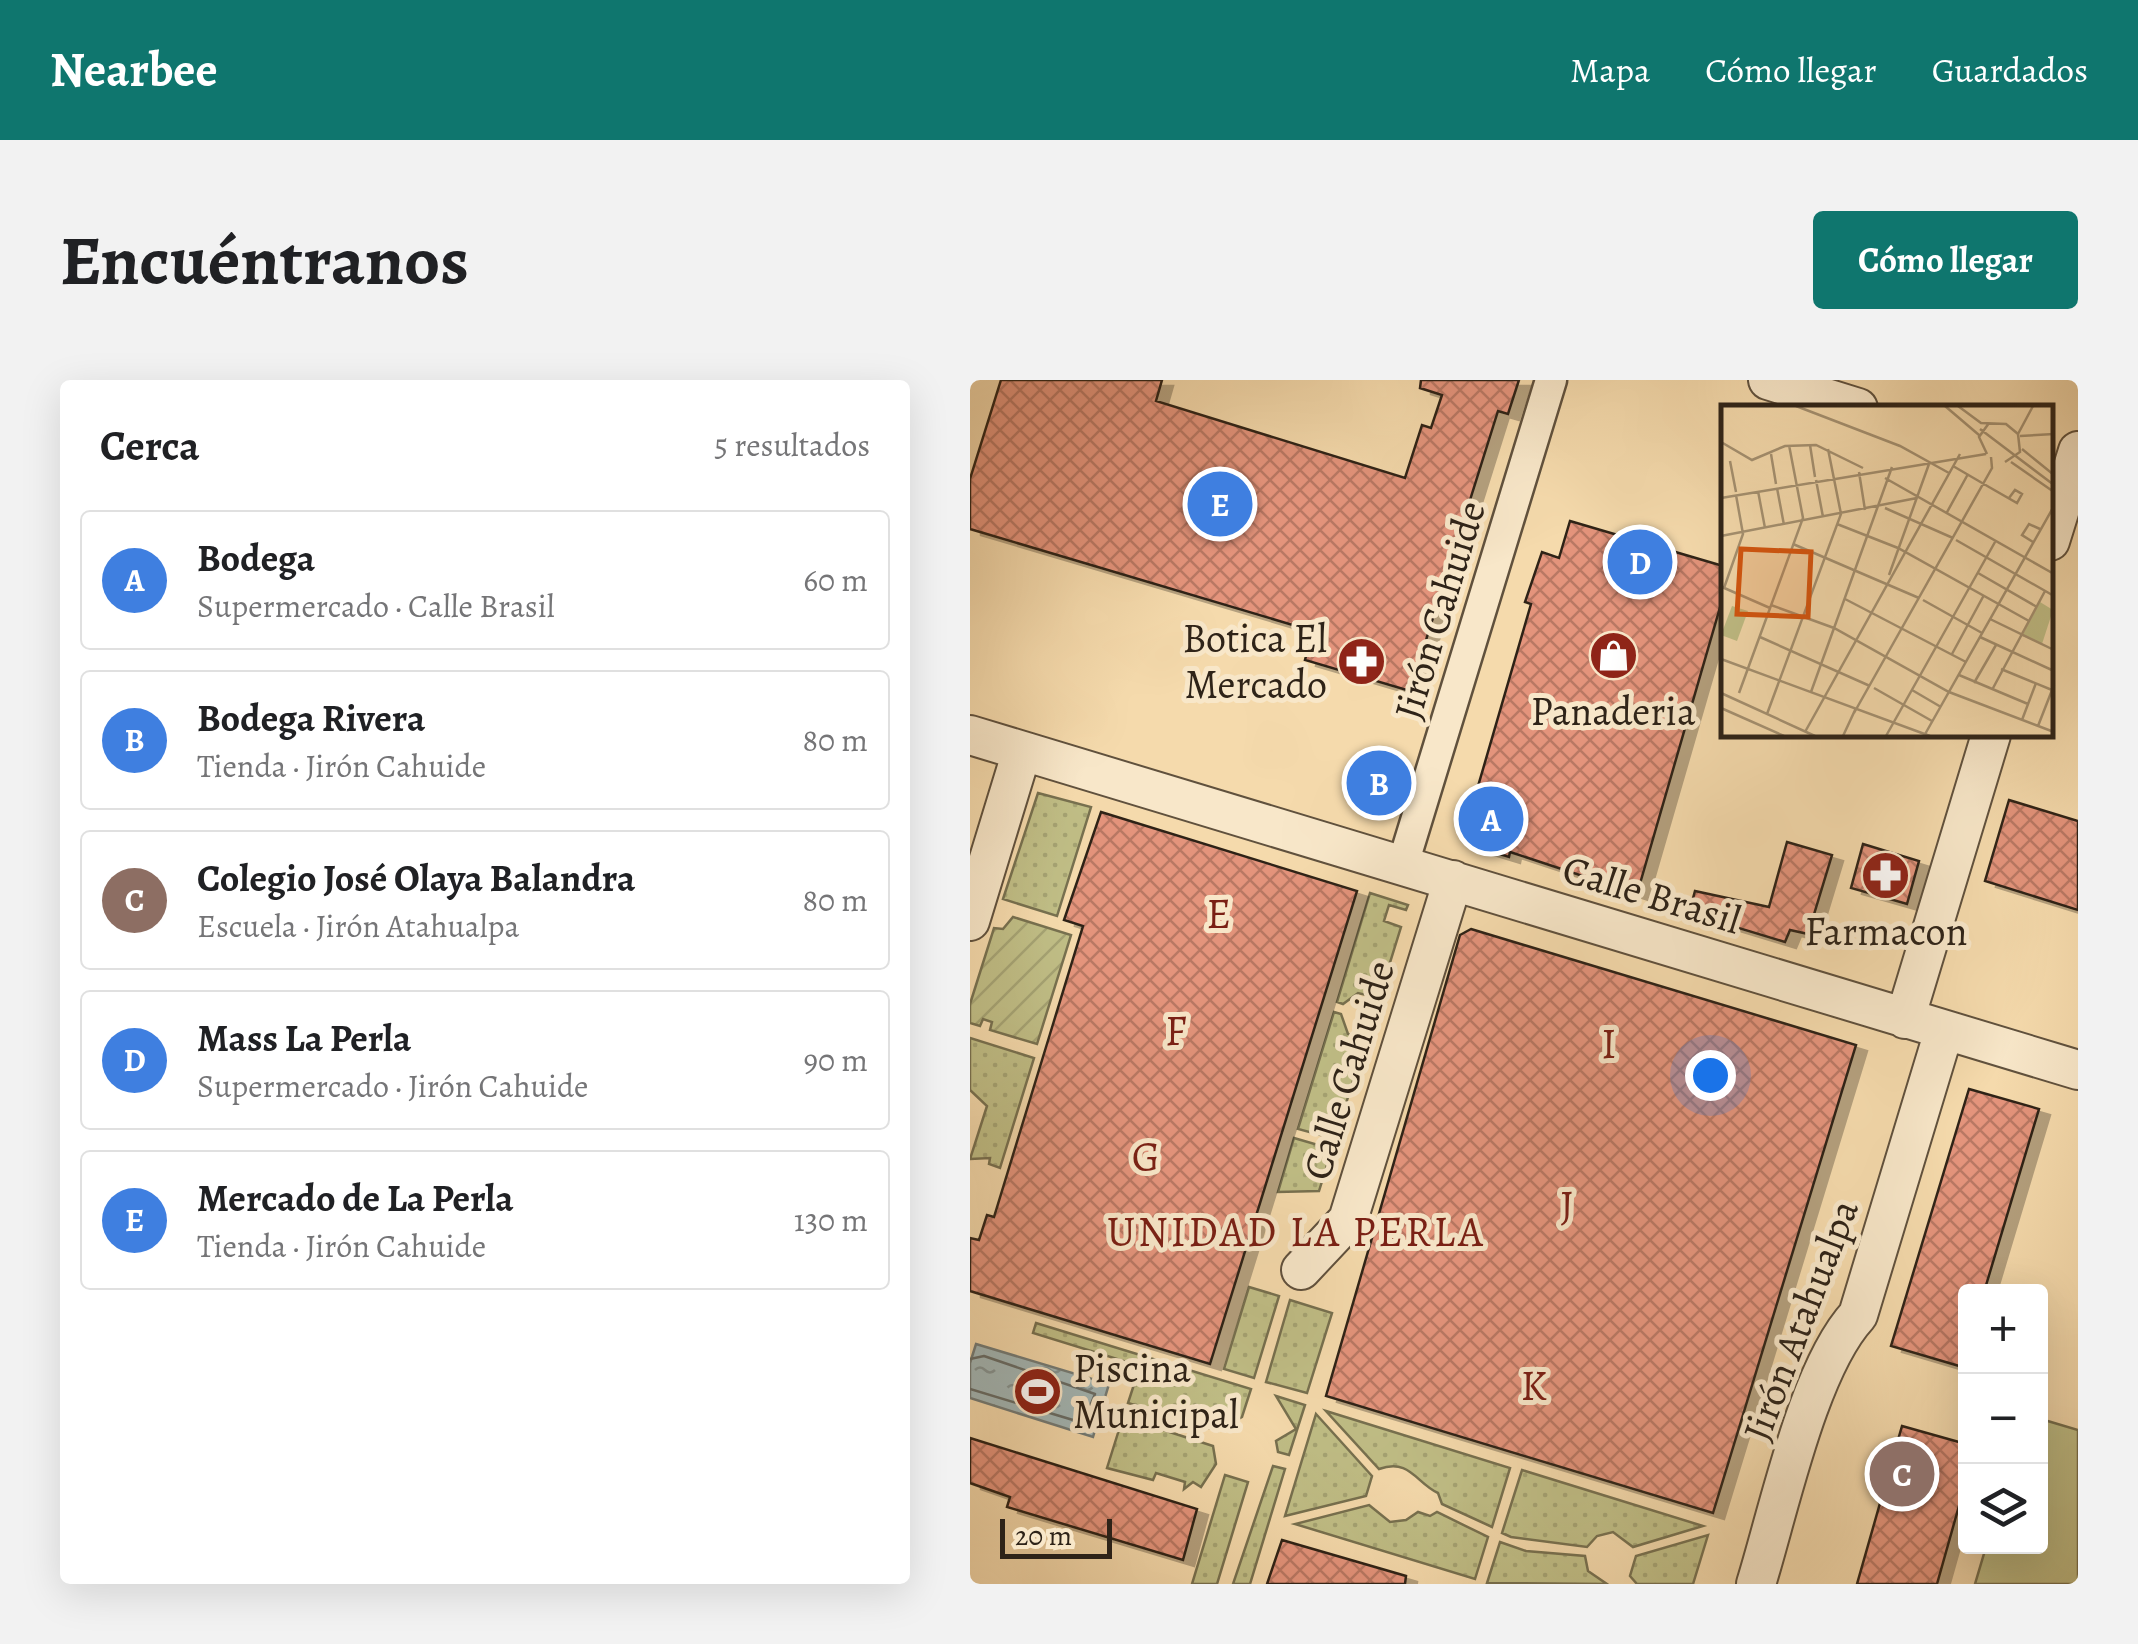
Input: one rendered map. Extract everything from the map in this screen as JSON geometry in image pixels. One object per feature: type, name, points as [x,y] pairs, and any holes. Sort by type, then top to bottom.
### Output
[{"type":"street","name":"Jirón Cahuide","points":[[1403,864],[1551,380]]},
{"type":"street","points":[[1768,380],[1848,405]]},
{"type":"street","points":[[2053,530],[2070,466]]},
{"type":"street","name":"Calle Brasil","points":[[970,735],[2078,1070]]},
{"type":"street","points":[[1906,1018],[1990,738]]},
{"type":"street","points":[[970,921],[1022,751]]},
{"type":"street","name":"Calle Cahuide","points":[[1301,1270],[1348,1220],[1453,880]]},
{"type":"street","name":"Jirón Atahualpa","points":[[1756,1584],[1818,1382],[1833,1346],[1858,1315],[1944,1031]]},
{"type":"shaded area","points":[[1038,793],[1091,807],[1057,916],[1003,899]]},
{"type":"shaded area","points":[[1370,893],[1408,905],[1406,910],[1389,905],[1384,921],[1401,927],[1379,998],[1358,993],[1343,1004],[1337,1002]]},
{"type":"shaded area","points":[[1013,917],[1071,935],[1037,1044],[990,1030],[992,1022],[983,1019],[980,1026],[970,1023],[970,1004],[994,928],[1003,929]]},
{"type":"shaded area","points":[[1334,1012],[1341,1014],[1348,1034],[1366,1039],[1335,1139],[1298,1129]]},
{"type":"shaded area","points":[[970,1038],[1034,1058],[1000,1168],[989,1164],[990,1158],[970,1159],[987,1106],[970,1090]]},
{"type":"shaded area","points":[[1294,1138],[1332,1149],[1319,1191],[1278,1192]]},
{"type":"shaded area","points":[[1249,1287],[1279,1296],[1254,1378],[1224,1369]]},
{"type":"shaded area","points":[[1290,1300],[1332,1313],[1307,1393],[1266,1382]]},
{"type":"shaded area","points":[[1036,1323],[1251,1389],[1242,1417],[1218,1431],[1128,1403],[1140,1366],[1033,1333]]},
{"type":"shaded area","points":[[1276,1396],[1305,1405],[1289,1455],[1278,1452],[1276,1441],[1296,1429]]},
{"type":"shaded area","points":[[1326,1411],[1510,1468],[1492,1527],[1442,1504],[1438,1493],[1405,1469],[1379,1469]]},
{"type":"shaded area","points":[[1316,1414],[1372,1476],[1366,1496],[1285,1516]]},
{"type":"shaded area","points":[[1123,1417],[1213,1446],[1216,1464],[1201,1487],[1193,1482],[1184,1489],[1185,1482],[1156,1473],[1153,1480],[1107,1468]]},
{"type":"shaded area","points":[[2048,1421],[2078,1430],[2078,1584],[1975,1584],[1984,1554],[2048,1554]]},
{"type":"shaded area","points":[[1273,1466],[1285,1469],[1250,1584],[1233,1584]]},
{"type":"shaded area","points":[[1522,1470],[1703,1526],[1633,1547],[1613,1532],[1597,1536],[1587,1547],[1511,1537],[1502,1533]]},
{"type":"shaded area","points":[[1225,1475],[1248,1482],[1217,1584],[1192,1584]]},
{"type":"shaded area","points":[[1369,1505],[1390,1522],[1406,1520],[1418,1512],[1430,1516],[1437,1512],[1488,1537],[1475,1579],[1295,1524]]},
{"type":"shaded area","points":[[1708,1535],[1693,1584],[1637,1584],[1630,1576],[1636,1556]]},
{"type":"shaded area","points":[[1500,1542],[1526,1551],[1585,1556],[1588,1571],[1607,1584],[1487,1583]]},
{"type":"water","name":"Piscina Municipal","points":[[976,1344],[1109,1384],[1093,1437],[970,1398],[970,1363]]},
{"type":"building","points":[[1001,380],[1162,380],[1156,401],[1405,478],[1422,425],[1431,428],[1442,395],[1420,388],[1421,380],[1519,380],[1508,414],[1498,411],[1410,691],[1305,660],[1313,631],[970,529],[970,479]]},
{"type":"building","points":[[1570,521],[1721,565],[1721,604],[1637,894],[1510,852],[1509,857],[1470,845],[1465,831],[1531,604],[1525,602],[1542,552],[1559,558]]},
{"type":"building","points":[[2009,800],[2078,821],[2078,910],[1985,881]]},
{"type":"building","points":[[1101,812],[1357,891],[1210,1364],[970,1291],[970,1238],[979,1240],[987,1215],[994,1217],[1083,926],[1064,920]]},
{"type":"building","points":[[1787,842],[1832,855],[1808,934],[1790,930],[1785,942],[1689,913],[1695,891],[1769,907]]},
{"type":"building","points":[[1863,844],[1919,861],[1907,904],[1851,888]]},
{"type":"building","points":[[1471,929],[1856,1045],[1713,1513],[1326,1396],[1460,935]]},
{"type":"building","points":[[1969,1089],[2039,1109],[1986,1284],[1958,1284],[1958,1366],[1891,1346]]},
{"type":"building","points":[[1902,1426],[1958,1442],[1958,1509],[1937,1584],[1857,1584]]},
{"type":"building","points":[[970,1438],[1197,1509],[1183,1560],[1007,1507],[1010,1497],[970,1483]]},
{"type":"building","points":[[1282,1540],[1406,1576],[1405,1584],[1267,1584]]},
{"type":"place","name":"Mercado de La Perla","points":[[1220,504]]},
{"type":"place","name":"Mass La Perla","points":[[1640,562]]},
{"type":"place","name":"Panaderia","points":[[1613,656]]},
{"type":"place","name":"Botica El Mercado","points":[[1362,661]]},
{"type":"place","name":"Bodega Rivera","points":[[1379,783]]},
{"type":"place","name":"Bodega","points":[[1491,819]]},
{"type":"place","name":"Farmacon","points":[[1886,876]]},
{"type":"place","name":"Piscina Municipal","points":[[1038,1391]]},
{"type":"place","name":"Colegio José Olaya Balandra","points":[[1902,1474]]},
{"type":"district","name":"E","points":[[1220,913]]},
{"type":"district","name":"F","points":[[1177,1030]]},
{"type":"district","name":"I","points":[[1610,1043]]},
{"type":"district","name":"G","points":[[1147,1156]]},
{"type":"district","name":"J","points":[[1568,1205]]},
{"type":"district","name":"UNIDAD LA PERLA","points":[[1296,1231]]},
{"type":"district","name":"K","points":[[1535,1385]]}]
